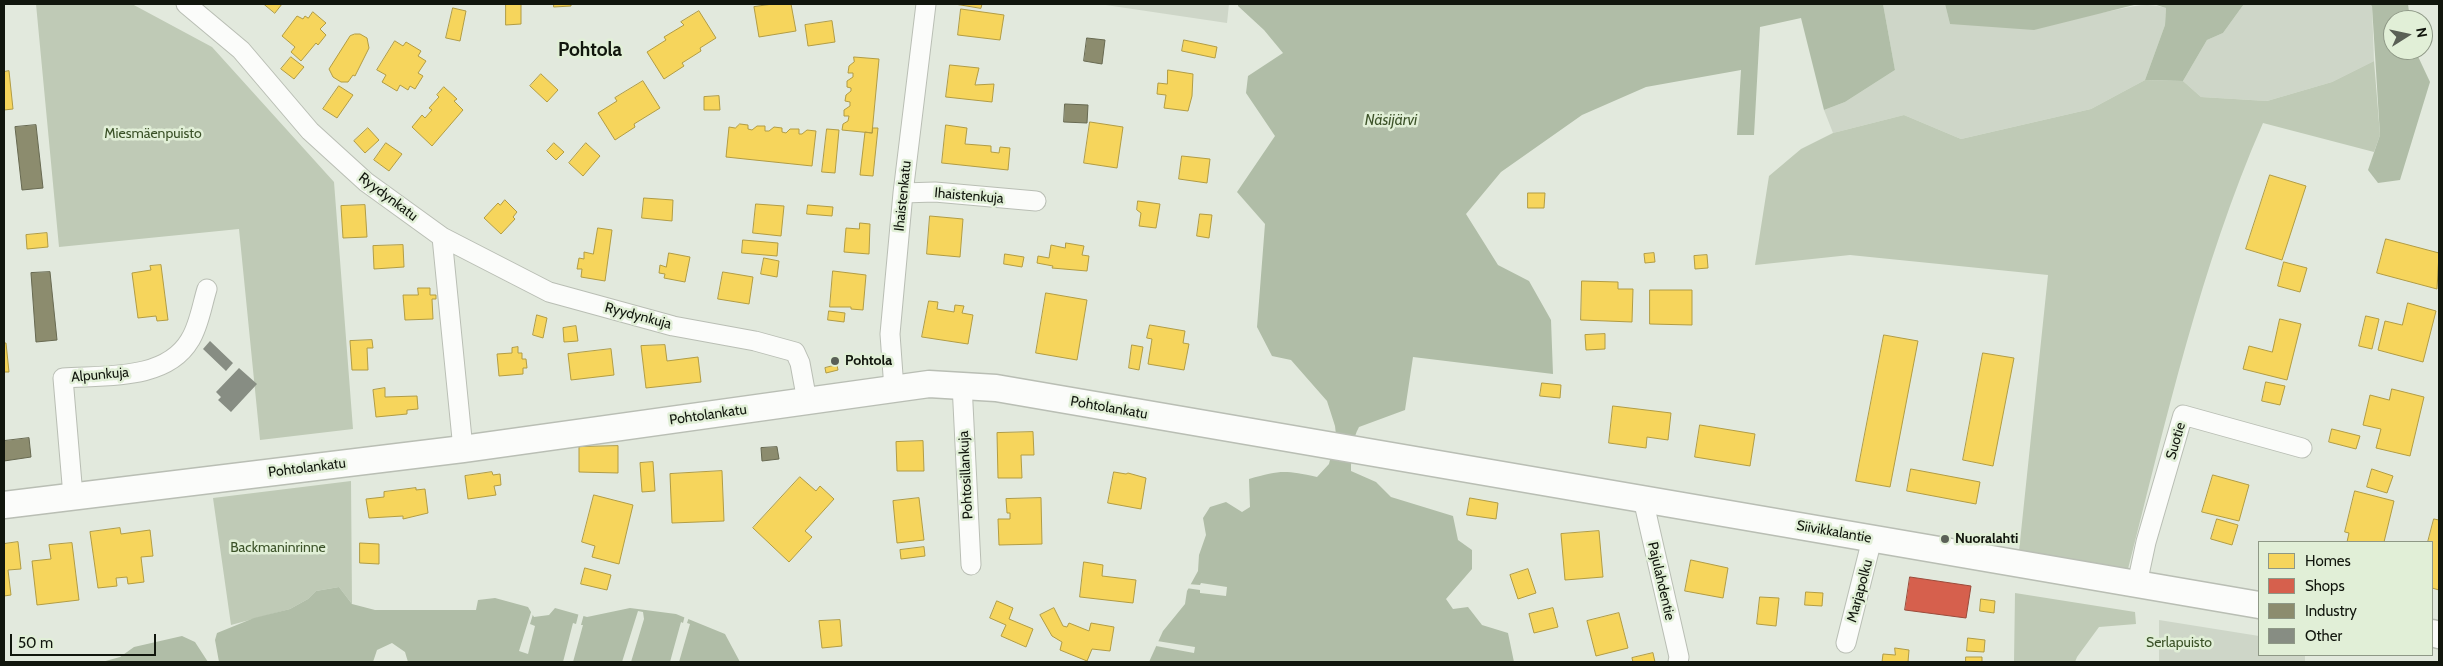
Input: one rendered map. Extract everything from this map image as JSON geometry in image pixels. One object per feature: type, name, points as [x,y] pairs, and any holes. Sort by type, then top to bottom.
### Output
[{"type":"main road","name":"Pohtolankatu","points":[[4,505],[463,449],[929,384],[962,384],[996,388],[1410,459]]},
{"type":"main road","name":"Siivikkalantie","points":[[1410,459],[2258,605]]},
{"type":"street","name":"Ryydynkatu","points":[[186,4],[241,50],[310,131],[359,176],[442,237]]},
{"type":"street","name":"Ihaistenkatu","points":[[894,388],[890,334],[903,193],[926,4]]},
{"type":"street","name":"Ihaistenkuja","points":[[903,193],[934,192],[1036,201]]},
{"type":"street","name":"Ryydynkuja","points":[[442,237],[549,292],[673,326],[755,341],[795,352],[800,363],[807,401]]},
{"type":"street","points":[[442,237],[463,449]]},
{"type":"street","name":"Alpunkuja","points":[[73,496],[63,378],[152,370],[175,357],[190,340],[207,289]]},
{"type":"street","name":"Pohtosillankuja","points":[[962,384],[971,565]]},
{"type":"street","name":"Suotie","points":[[2137,584],[2146,542],[2183,416],[2302,448]]},
{"type":"street","name":"Pajulahdentie","points":[[1643,499],[1679,658],[1678,662]]},
{"type":"street","name":"Marjapolku","points":[[1846,643],[1872,539]]},
{"type":"green space","name":"Miesmäenpuisto","points":[[36,4],[132,4],[212,47],[334,182],[353,429],[260,440],[239,229],[59,247]]},
{"type":"green space","points":[[1099,4],[1229,4],[1227,23]]},
{"type":"green space","points":[[1883,4],[1945,4],[1950,24],[2081,15],[2141,5],[2166,8],[2165,25],[2145,80],[2091,109],[1961,139],[1904,115],[1833,133],[1824,110],[1845,102],[1895,70]]},
{"type":"green space","points":[[2244,4],[2369,4],[2372,6],[2374,61],[2332,82],[2267,101],[2201,97],[2183,81],[2207,40],[2223,33]]},
{"type":"green space","points":[[2374,61],[2380,135],[2374,152],[2263,123],[2221,233],[2186,345],[2127,573],[2019,551],[2048,275],[1850,255],[1755,265],[1769,176],[1801,149],[1833,133],[1904,115],[1961,139],[2091,109],[2145,80],[2183,81],[2201,97],[2267,101],[2332,82]]},
{"type":"green space","name":"Backmaninrinne","points":[[351,481],[352,604],[339,587],[316,591],[308,599],[290,609],[231,625],[213,498]]},
{"type":"green space","points":[[2015,593],[2135,612],[2136,624],[2099,627],[2075,662],[2014,662]]},
{"type":"green space","name":"Serlapuisto","points":[[2159,620],[2258,636],[2258,656],[2305,656],[2305,662],[2159,662]]},
{"type":"water","name":"Näsijärvi","points":[[1238,4],[1883,4],[1895,70],[1845,102],[1824,110],[1801,18],[1760,27],[1754,135],[1737,135],[1741,70],[1646,87],[1582,115],[1501,172],[1466,214],[1498,265],[1529,281],[1551,320],[1553,374],[1413,357],[1405,410],[1359,427],[1353,443],[1351,471],[1376,482],[1391,497],[1453,516],[1458,540],[1472,550],[1472,569],[1446,599],[1453,609],[1468,607],[1482,625],[1508,633],[1514,662],[1149,662],[1163,631],[1185,604],[1187,591],[1198,571],[1199,555],[1206,535],[1203,518],[1210,507],[1226,502],[1242,512],[1250,507],[1249,479],[1283,472],[1317,477],[1329,464],[1336,435],[1327,401],[1291,360],[1272,356],[1257,327],[1265,224],[1237,192],[1275,136],[1246,93],[1248,76],[1283,53],[1264,30]]},
{"type":"water","points":[[1945,4],[2138,4],[2034,30],[1950,24]]},
{"type":"water","points":[[2153,4],[2244,4],[2223,33],[2207,40],[2183,81],[2145,80],[2165,25],[2166,8]]},
{"type":"water","points":[[2369,4],[2408,4],[2409,10],[2383,10],[2383,60],[2420,60],[2430,82],[2400,180],[2378,183],[2368,170],[2380,135],[2372,6]]},
{"type":"water","points":[[339,587],[352,604],[375,610],[476,610],[478,600],[495,598],[528,607],[534,617],[549,615],[555,608],[587,617],[630,608],[676,614],[725,634],[740,662],[408,662],[405,652],[392,643],[377,650],[373,662],[219,662],[215,640],[217,633],[254,618],[290,609],[308,599],[316,591]]},
{"type":"water","points":[[182,636],[195,642],[208,662],[102,662],[120,657],[134,647]]},
{"type":"pier","points":[[1201,583],[1227,587],[1226,596],[1200,593],[1200,590],[1186,588],[1188,584],[1200,585]]},
{"type":"pier","points":[[532,609],[534,611],[530,624],[535,626],[528,654],[519,651]]},
{"type":"pier","points":[[638,611],[643,612],[644,619],[631,662],[622,662]]},
{"type":"pier","points":[[579,612],[584,614],[581,625],[583,625],[573,662],[563,662],[573,623],[576,624]]},
{"type":"pier","points":[[685,615],[689,617],[687,623],[690,624],[679,662],[670,662],[681,622],[683,623]]},
{"type":"pier","points":[[1157,641],[1195,647],[1194,653],[1156,646]]},
{"type":"building: Homes","points":[[264,4],[282,4],[275,13]]},
{"type":"building: Homes","points":[[506,4],[521,4],[521,24],[506,25]]},
{"type":"building: Homes","points":[[554,4],[571,4],[571,6],[554,7]]},
{"type":"building: Homes","points":[[791,4],[796,31],[759,37],[754,7]]},
{"type":"building: Homes","points":[[955,4],[982,4],[981,8]]},
{"type":"building: Homes","points":[[453,8],[466,11],[460,41],[446,38]]},
{"type":"building: Homes","points":[[961,9],[1004,15],[1000,40],[958,35]]},
{"type":"building: Homes","points":[[699,11],[716,38],[700,48],[701,51],[682,63],[684,66],[664,79],[647,52],[666,40],[664,37],[684,25],[681,22]]},
{"type":"building: Homes","points":[[313,12],[326,23],[320,29],[326,35],[318,45],[316,43],[301,61],[291,52],[295,47],[282,36],[297,16],[303,19],[305,16],[308,18]]},
{"type":"building: Homes","points":[[832,21],[835,42],[808,46],[805,25]]},
{"type":"building: Homes","points":[[360,34],[367,38],[369,48],[355,76],[353,75],[348,82],[341,82],[333,77],[329,69],[350,36]]},
{"type":"building: Homes","points":[[1184,40],[1217,47],[1215,58],[1182,51]]},
{"type":"building: Homes","points":[[395,41],[403,46],[406,42],[421,51],[418,56],[426,61],[418,73],[423,76],[415,89],[410,86],[408,90],[400,85],[397,91],[382,82],[386,75],[377,70]]},
{"type":"building: Homes","points":[[291,57],[304,67],[294,79],[281,69]]},
{"type":"building: Homes","points":[[854,57],[879,59],[872,133],[842,130],[843,124],[848,121],[849,116],[844,116],[844,110],[850,106],[850,102],[845,101],[846,95],[851,91],[851,88],[847,87],[847,81],[853,77],[853,73],[848,73],[849,66],[854,62]]},
{"type":"building: Homes","points":[[950,65],[979,68],[975,85],[994,84],[992,102],[946,97]]},
{"type":"building: Homes","points":[[1168,70],[1193,74],[1192,96],[1188,111],[1164,108],[1166,95],[1157,94],[1158,83],[1167,84]]},
{"type":"building: Homes","points":[[9,71],[13,109],[4,110],[4,72]]},
{"type":"building: Homes","points":[[541,74],[558,90],[547,102],[530,86]]},
{"type":"building: Homes","points":[[643,81],[660,108],[634,124],[635,127],[615,140],[598,113],[617,101],[615,98]]},
{"type":"building: Homes","points":[[339,86],[353,95],[337,118],[323,109]]},
{"type":"building: Homes","points":[[444,87],[457,99],[454,101],[463,110],[432,146],[412,127],[422,115],[425,118],[432,110],[429,108],[439,97],[437,95]]},
{"type":"building: Homes","points":[[719,96],[720,110],[704,110],[704,97]]},
{"type":"building: Homes","points":[[1090,122],[1123,127],[1117,168],[1084,163]]},
{"type":"building: Homes","points":[[740,124],[748,125],[748,129],[752,130],[757,126],[765,126],[765,131],[769,131],[774,127],[782,128],[782,132],[786,133],[790,129],[799,129],[799,134],[807,130],[816,131],[812,166],[726,157],[729,127],[735,128]]},
{"type":"building: Homes","points":[[946,125],[967,128],[965,144],[991,146],[991,152],[999,153],[1000,147],[1010,148],[1008,170],[942,163]]},
{"type":"building: Homes","points":[[368,128],[379,140],[365,153],[354,141]]},
{"type":"building: Homes","points":[[873,128],[878,128],[873,176],[860,175],[865,132],[872,133]]},
{"type":"building: Homes","points":[[827,129],[839,130],[835,173],[822,172]]},
{"type":"building: Homes","points":[[386,143],[402,154],[389,171],[374,160]]},
{"type":"building: Homes","points":[[554,143],[564,152],[556,160],[547,151]]},
{"type":"building: Homes","points":[[586,143],[600,156],[583,176],[569,163]]},
{"type":"building: Homes","points":[[1182,156],[1210,159],[1207,183],[1179,179]]},
{"type":"building: Homes","points":[[2270,175],[2306,186],[2282,260],[2246,249]]},
{"type":"building: Homes","points":[[1528,193],[1545,193],[1544,208],[1528,208]]},
{"type":"building: Homes","points":[[644,198],[673,200],[672,221],[642,218]]},
{"type":"building: Homes","points":[[505,200],[517,212],[513,217],[515,219],[501,234],[484,218],[498,203],[500,205]]},
{"type":"building: Homes","points":[[1138,201],[1160,204],[1156,228],[1139,226],[1141,213],[1137,210]]},
{"type":"building: Homes","points":[[756,204],[784,206],[781,236],[753,233]]},
{"type":"building: Homes","points":[[365,205],[367,237],[343,238],[341,206]]},
{"type":"building: Homes","points":[[808,205],[833,207],[832,216],[807,214]]},
{"type":"building: Homes","points":[[1200,214],[1212,215],[1209,238],[1197,236]]},
{"type":"building: Homes","points":[[930,216],[963,219],[960,257],[927,254]]},
{"type":"building: Homes","points":[[860,223],[870,224],[869,254],[844,252],[846,228],[859,229]]},
{"type":"building: Homes","points":[[598,228],[612,230],[605,281],[581,277],[582,269],[577,269],[579,258],[584,259],[584,252],[593,254]]},
{"type":"building: Homes","points":[[47,233],[48,247],[27,249],[26,235]]},
{"type":"building: Homes","points":[[2386,239],[2439,253],[2437,289],[2377,273]]},
{"type":"building: Homes","points":[[743,240],[778,243],[777,256],[742,253]]},
{"type":"building: Homes","points":[[1066,243],[1084,246],[1082,255],[1089,256],[1087,271],[1052,268],[1053,266],[1037,263],[1038,256],[1049,258],[1051,245],[1065,248]]},
{"type":"building: Homes","points":[[403,245],[404,267],[374,269],[373,246]]},
{"type":"building: Homes","points":[[669,253],[690,257],[685,282],[664,278],[665,274],[659,273],[660,265],[666,267]]},
{"type":"building: Homes","points":[[1654,253],[1655,262],[1645,263],[1644,254]]},
{"type":"building: Homes","points":[[1005,254],[1024,257],[1022,267],[1004,264]]},
{"type":"building: Homes","points":[[1707,255],[1708,268],[1695,269],[1694,256]]},
{"type":"building: Homes","points":[[764,258],[779,261],[777,277],[761,274]]},
{"type":"building: Homes","points":[[2284,262],[2307,268],[2300,292],[2278,286]]},
{"type":"building: Homes","points":[[161,265],[168,320],[157,321],[156,316],[138,318],[132,273],[151,270],[150,266]]},
{"type":"building: Homes","points":[[833,271],[866,275],[863,310],[851,309],[851,307],[830,307]]},
{"type":"building: Homes","points":[[723,272],[753,277],[749,304],[718,299]]},
{"type":"building: Homes","points":[[1582,281],[1618,282],[1618,289],[1633,289],[1632,322],[1581,320]]},
{"type":"building: Homes","points":[[418,288],[430,288],[430,295],[436,295],[436,299],[432,299],[433,319],[405,320],[403,295],[418,295]]},
{"type":"building: Homes","points":[[1650,290],[1692,290],[1692,325],[1650,324]]},
{"type":"building: Homes","points":[[1046,293],[1087,300],[1077,360],[1036,353]]},
{"type":"building: Homes","points":[[929,301],[938,302],[937,309],[954,312],[955,305],[964,306],[962,313],[973,315],[968,344],[922,337]]},
{"type":"building: Homes","points":[[2408,303],[2436,311],[2423,362],[2378,350],[2385,321],[2402,325]]},
{"type":"building: Homes","points":[[829,311],[845,313],[844,322],[828,320]]},
{"type":"building: Homes","points":[[537,315],[547,318],[543,338],[533,335]]},
{"type":"building: Homes","points":[[2366,316],[2379,319],[2372,349],[2359,346]]},
{"type":"building: Homes","points":[[2280,319],[2301,324],[2287,380],[2243,369],[2249,346],[2272,352]]},
{"type":"building: Homes","points":[[1150,325],[1185,331],[1183,343],[1189,344],[1184,370],[1148,364],[1152,339],[1147,338]]},
{"type":"building: Homes","points":[[576,326],[578,341],[564,342],[563,328]]},
{"type":"building: Homes","points":[[1605,334],[1605,349],[1586,350],[1585,335]]},
{"type":"building: Homes","points":[[1884,335],[1918,341],[1890,487],[1856,481]]},
{"type":"building: Homes","points":[[372,340],[373,348],[367,348],[368,370],[352,370],[350,341]]},
{"type":"building: Homes","points":[[4,343],[6,343],[9,372],[4,372]]},
{"type":"building: Homes","points":[[665,345],[667,361],[698,357],[701,382],[646,388],[641,346]]},
{"type":"building: Homes","points":[[1132,345],[1143,347],[1139,370],[1129,368]]},
{"type":"building: Homes","points":[[518,347],[518,353],[522,353],[522,359],[526,359],[527,368],[523,368],[523,374],[499,376],[497,354],[512,353],[512,348]]},
{"type":"building: Homes","points":[[611,349],[614,375],[571,380],[568,354]]},
{"type":"building: Homes","points":[[1983,353],[2014,358],[1993,466],[1963,460]]},
{"type":"building: Homes","points":[[837,365],[838,370],[826,373],[825,368]]},
{"type":"building: Homes","points":[[2266,382],[2285,386],[2280,405],[2262,401]]},
{"type":"building: Homes","points":[[1542,383],[1561,385],[1560,398],[1540,396]]},
{"type":"building: Homes","points":[[385,388],[385,397],[417,396],[418,409],[407,410],[407,414],[376,417],[373,390]]},
{"type":"building: Homes","points":[[2392,389],[2424,397],[2410,456],[2376,448],[2381,429],[2363,425],[2370,395],[2389,400]]},
{"type":"building: Homes","points":[[1613,406],[1671,413],[1668,440],[1647,437],[1646,448],[1609,443]]},
{"type":"building: Homes","points":[[1700,425],[1755,434],[1750,466],[1695,457]]},
{"type":"building: Homes","points":[[2332,429],[2360,436],[2356,449],[2329,442]]},
{"type":"building: Homes","points":[[1033,432],[1034,455],[1021,455],[1022,478],[998,478],[997,433]]},
{"type":"building: Homes","points":[[923,441],[924,471],[897,471],[896,442]]},
{"type":"building: Homes","points":[[618,446],[618,473],[579,472],[579,447]]},
{"type":"building: Homes","points":[[653,462],[655,491],[642,492],[640,463]]},
{"type":"building: Homes","points":[[1911,469],[1980,482],[1976,504],[1907,491]]},
{"type":"building: Homes","points":[[2372,469],[2393,476],[2387,493],[2367,487]]},
{"type":"building: Homes","points":[[722,471],[724,521],[672,523],[670,474]]},
{"type":"building: Homes","points":[[492,472],[493,475],[500,474],[501,485],[494,486],[496,495],[468,499],[465,476]]},
{"type":"building: Homes","points":[[1114,472],[1128,473],[1146,478],[1141,509],[1108,503]]},
{"type":"building: Homes","points":[[2213,475],[2249,485],[2239,521],[2202,512]]},
{"type":"building: Homes","points":[[800,477],[816,491],[820,486],[834,499],[805,531],[812,537],[789,562],[753,528]]},
{"type":"building: Homes","points":[[416,488],[416,490],[425,489],[428,513],[403,519],[403,516],[369,518],[366,499],[384,497],[384,492]]},
{"type":"building: Homes","points":[[2355,491],[2394,501],[2384,541],[2347,541],[2349,533],[2345,532]]},
{"type":"building: Homes","points":[[594,495],[633,505],[619,564],[592,557],[595,546],[582,542]]},
{"type":"building: Homes","points":[[919,498],[924,540],[897,543],[893,501]]},
{"type":"building: Homes","points":[[1041,498],[1042,544],[999,545],[998,519],[1010,519],[1010,513],[1007,513],[1006,499]]},
{"type":"building: Homes","points":[[1470,498],[1498,503],[1496,519],[1467,515]]},
{"type":"building: Homes","points":[[2217,519],[2238,525],[2232,545],[2211,539]]},
{"type":"building: Homes","points":[[2434,519],[2439,520],[2439,590],[2433,588],[2433,541],[2428,541]]},
{"type":"building: Homes","points":[[120,528],[121,534],[150,530],[153,556],[141,557],[144,582],[128,584],[127,577],[116,578],[117,586],[98,588],[90,532]]},
{"type":"building: Homes","points":[[1599,531],[1603,577],[1565,580],[1561,534]]},
{"type":"building: Homes","points":[[18,542],[21,569],[8,570],[11,595],[4,596],[4,544]]},
{"type":"building: Homes","points":[[72,543],[79,600],[37,605],[32,561],[51,559],[49,545]]},
{"type":"building: Homes","points":[[360,543],[379,544],[379,564],[360,563]]},
{"type":"building: Homes","points":[[924,547],[925,556],[901,559],[900,550]]},
{"type":"building: Homes","points":[[1691,560],[1728,568],[1723,598],[1685,591]]},
{"type":"building: Homes","points":[[1084,562],[1103,565],[1102,576],[1136,580],[1133,603],[1080,597]]},
{"type":"building: Homes","points":[[585,568],[611,575],[607,590],[581,584]]},
{"type":"building: Homes","points":[[1528,569],[1536,593],[1518,599],[1510,575]]},
{"type":"building: Homes","points":[[1806,592],[1823,593],[1822,606],[1805,605]]},
{"type":"building: Homes","points":[[1760,597],[1779,598],[1776,626],[1757,624]]},
{"type":"building: Homes","points":[[1981,599],[1995,601],[1994,613],[1980,611]]},
{"type":"building: Homes","points":[[997,601],[1013,608],[1009,619],[1033,629],[1026,647],[1001,636],[1006,625],[990,618]]},
{"type":"building: Homes","points":[[1054,608],[1063,626],[1067,627],[1069,623],[1089,631],[1091,623],[1114,627],[1110,651],[1092,649],[1087,661],[1060,650],[1062,642],[1052,636],[1040,615]]},
{"type":"building: Homes","points":[[1553,608],[1558,627],[1534,633],[1529,614]]},
{"type":"building: Homes","points":[[1619,613],[1628,648],[1596,656],[1587,621]]},
{"type":"building: Homes","points":[[840,620],[842,646],[822,648],[819,621]]},
{"type":"building: Homes","points":[[1968,638],[1985,640],[1984,652],[1967,651]]},
{"type":"building: Homes","points":[[1895,648],[1909,650],[1908,662],[1882,662],[1883,654],[1895,655]]},
{"type":"building: Homes","points":[[1653,653],[1655,662],[1633,662],[1632,658]]},
{"type":"building: Homes","points":[[1966,657],[1982,657],[1982,662],[1966,662]]},
{"type":"building: Shops","points":[[1910,577],[1971,586],[1966,618],[1905,610]]},
{"type":"building: Industry","points":[[1087,38],[1105,40],[1102,64],[1084,61]]},
{"type":"building: Industry","points":[[1065,104],[1088,105],[1087,123],[1064,122]]},
{"type":"building: Industry","points":[[36,125],[43,188],[22,190],[15,127]]},
{"type":"building: Industry","points":[[50,272],[57,340],[36,342],[31,273]]},
{"type":"building: Industry","points":[[29,438],[31,457],[4,461],[4,441]]},
{"type":"building: Industry","points":[[777,447],[779,459],[762,461],[761,448]]},
{"type":"building: Other","points":[[210,341],[233,363],[226,371],[203,349]]},
{"type":"building: Other","points":[[239,368],[257,384],[231,412],[218,400],[221,397],[216,392]]},
{"type":"place","name":"Pohtola","points":[[835,361]]},
{"type":"place","name":"Nuoralahti","points":[[1945,539]]},
{"type":"district","name":"Pohtola","points":[[590,50]]}]
